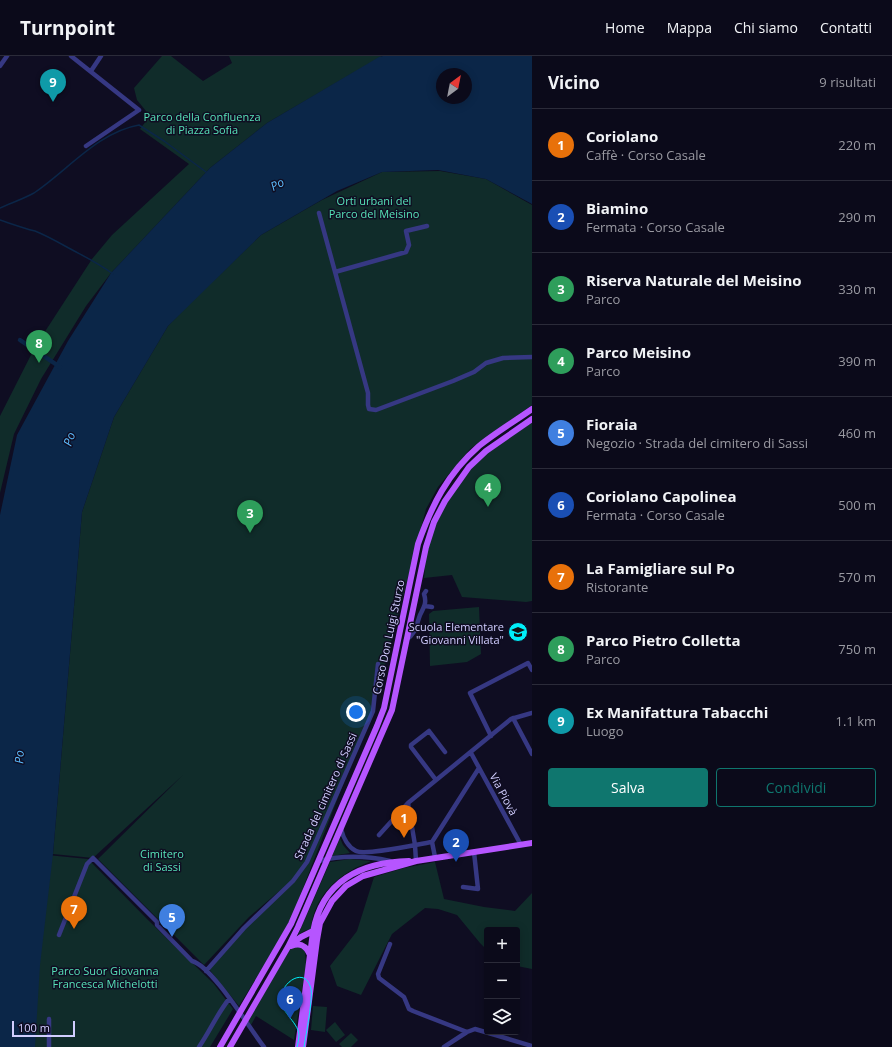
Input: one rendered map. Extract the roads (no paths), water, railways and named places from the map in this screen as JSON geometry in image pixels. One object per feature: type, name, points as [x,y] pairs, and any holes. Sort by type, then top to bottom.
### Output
[{"type":"main road","name":"Corso Don Luigi Sturzo","points":[[220,1047],[291,924],[384,708],[418,544],[427,518],[437,497],[463,462],[479,446],[532,409]]},
{"type":"main road","name":"Corso Don Luigi Sturzo","points":[[230,1047],[288,947],[328,859],[392,710],[426,547],[434,522],[445,501],[469,467],[486,451],[532,419]]},
{"type":"main road","points":[[303,1047],[319,926],[323,914],[332,901],[346,886],[363,876],[416,861],[532,843]]},
{"type":"main road","points":[[298,1047],[313,932],[322,904],[338,884],[360,870],[390,861],[416,861]]},
{"type":"main road","points":[[288,947],[301,937],[313,932],[319,926]]},
{"type":"main road","points":[[288,947],[295,944],[301,945],[306,948],[310,955]]},
{"type":"street","points":[[0,66],[7,56]]},
{"type":"street","points":[[72,56],[139,110],[86,146]]},
{"type":"street","points":[[91,70],[101,56]]},
{"type":"street","points":[[318,213],[368,392],[368,405],[370,409],[376,410],[442,385],[474,372],[486,363],[503,358],[532,357]]},
{"type":"street","points":[[335,272],[406,252],[409,245],[406,231],[427,226]]},
{"type":"street","points":[[406,640],[413,636],[417,629],[425,606],[426,601],[424,594],[426,591]]},
{"type":"street","points":[[425,606],[432,607]]},
{"type":"street","name":"Strada del cimitero di Sassi","points":[[206,971],[244,928],[293,880],[307,862],[373,711],[378,664]]},
{"type":"street","points":[[492,736],[470,693],[528,664],[532,670]]},
{"type":"street","points":[[379,835],[408,803],[513,718],[532,713]]},
{"type":"street","points":[[513,718],[532,754]]},
{"type":"street","points":[[436,780],[411,745],[429,731],[445,752]]},
{"type":"street","name":"Via Piovà","points":[[471,753],[521,845]]},
{"type":"street","points":[[435,858],[432,842],[479,768]]},
{"type":"street","points":[[408,803],[416,861]]},
{"type":"street","points":[[341,829],[344,839],[352,849],[363,857]]},
{"type":"street","points":[[358,852],[369,852],[432,842]]},
{"type":"street","points":[[363,857],[369,852]]},
{"type":"street","points":[[463,888],[478,889],[474,852]]},
{"type":"street","points":[[319,861],[363,857],[390,861]]},
{"type":"street","points":[[59,935],[87,864],[93,858],[157,922],[157,925],[192,961],[198,962],[218,982],[264,1047]]},
{"type":"street","points":[[390,944],[378,974],[378,978],[404,998],[409,1008],[413,1011],[467,1032]]},
{"type":"street","points":[[199,1047],[229,999]]},
{"type":"street","points":[[48,1019],[49,1047]]},
{"type":"street","points":[[444,1047],[467,1032],[475,1029],[532,1046]]},
{"type":"water","name":"Po","points":[[532,56],[532,204],[486,179],[438,170],[382,172],[337,191],[261,235],[168,326],[114,417],[82,512],[53,854],[40,965],[35,1047],[0,1047],[0,515],[17,435],[68,341],[111,273],[210,168],[267,123],[379,57]]},
{"type":"waterway","points":[[0,208],[34,193],[84,153],[110,135],[139,125],[164,141],[206,172]]},
{"type":"waterway","points":[[0,220],[43,234],[113,274]]},
{"type":"waterway","points":[[20,340],[60,367]]},
{"type":"tram line","points":[[297,1047],[299,1036],[298,1030],[282,1006],[281,996],[286,985],[295,978],[300,977],[308,982],[311,989],[309,1017],[304,1047]]},
{"type":"place","name":"Ex Manifattura Tabacchi","points":[[53,102]]},
{"type":"place","name":"Parco Pietro Colletta","points":[[39,363]]},
{"type":"place","name":"Parco Meisino","points":[[488,507]]},
{"type":"place","name":"Riserva Naturale del Meisino","points":[[250,533]]},
{"type":"place","name":"Scuola Elementare \"Giovanni Villata\"","points":[[518,632]]},
{"type":"place","name":"Coriolano","points":[[404,838]]},
{"type":"place","name":"Biamino","points":[[456,862]]},
{"type":"place","name":"La Famigliare sul Po","points":[[74,929]]},
{"type":"place","name":"Fioraia","points":[[172,937]]},
{"type":"place","name":"Coriolano Capolinea","points":[[290,1019]]},
{"type":"park label","name":"Parco della Confluenza di Piazza Sofia","points":[[202,122]]},
{"type":"park label","name":"Orti urbani del Parco del Meisino","points":[[374,206]]},
{"type":"park label","name":"Cimitero di Sassi","points":[[162,859]]},
{"type":"park label","name":"Parco Suor Giovanna Francesca Michelotti","points":[[105,976]]}]
